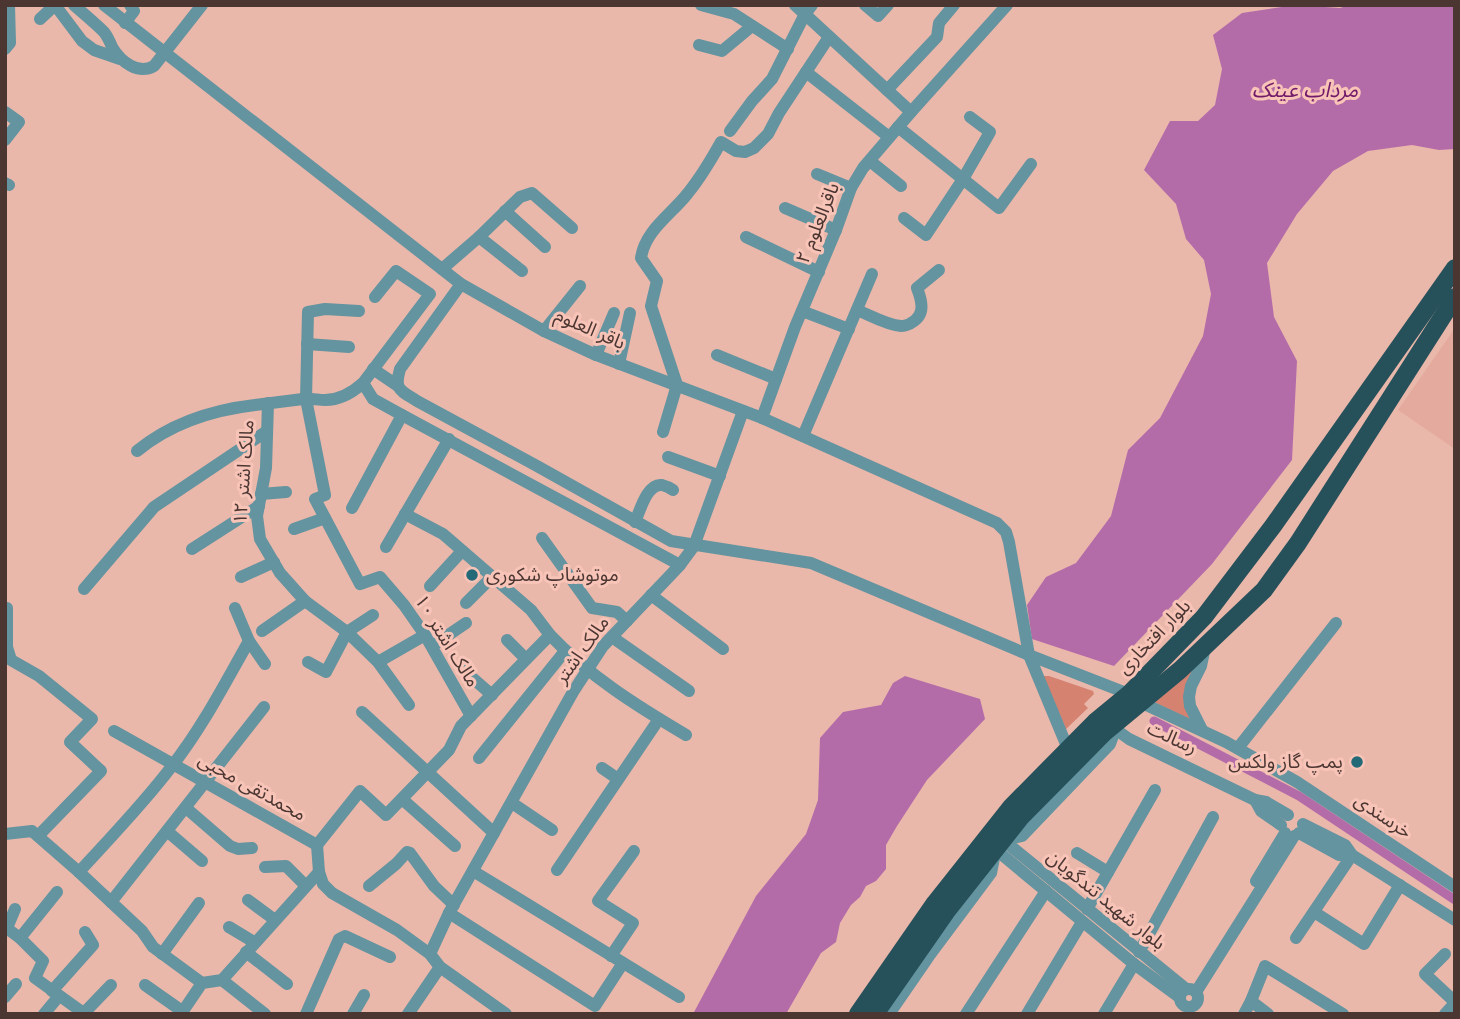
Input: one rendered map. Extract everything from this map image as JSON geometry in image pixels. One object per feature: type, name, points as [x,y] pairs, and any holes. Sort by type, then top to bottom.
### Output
[{"type":"highway","name":"بلوار افتخاری","points":[[875,1014],[946,912],[1021,817],[1111,726],[1241,570],[1455,268]]},
{"type":"highway","name":"بلوار افتخاری","points":[[858,1014],[935,903],[1011,807],[1095,722],[1134,698],[1205,647],[1264,590],[1298,543],[1455,297]]},
{"type":"highway","points":[[1273,526],[1272,534],[1277,544],[1287,548],[1298,543]]},
{"type":"highway","points":[[1241,570],[1249,568],[1260,574],[1264,581],[1264,590]]},
{"type":"street","points":[[5,49],[10,43],[9,5]]},
{"type":"street","points":[[40,19],[55,5],[82,41],[94,50],[141,70],[154,65],[202,5]]},
{"type":"street","points":[[74,5],[106,34],[113,49],[124,61]]},
{"type":"street","name":"باقر العلوم","points":[[104,5],[461,284],[544,331],[596,355],[762,418],[996,523],[1006,532],[1029,655],[1068,749]]},
{"type":"street","points":[[125,23],[134,11],[130,5]]},
{"type":"street","points":[[701,5],[734,14],[788,49]]},
{"type":"street","points":[[865,5],[878,16],[888,5]]},
{"type":"street","points":[[887,90],[937,37],[939,23],[954,5]]},
{"type":"street","name":"باقرالعلوم ۲","points":[[762,418],[851,188],[911,112],[1007,5]]},
{"type":"street","points":[[730,131],[772,79],[788,49],[804,8],[829,37],[911,112]]},
{"type":"street","points":[[699,45],[722,51],[752,26]]},
{"type":"street","points":[[663,432],[677,385],[651,306],[657,281],[641,258],[643,249],[650,234],[669,216],[705,170],[721,142],[736,151],[746,152],[768,134],[829,37]]},
{"type":"street","points":[[806,72],[963,179],[999,208],[1031,164]]},
{"type":"street","points":[[5,112],[19,122],[5,140]]},
{"type":"street","points":[[904,218],[926,235],[963,179],[990,132],[970,117]]},
{"type":"street","points":[[870,161],[901,186]]},
{"type":"street","points":[[817,174],[851,188]]},
{"type":"street","points":[[442,269],[520,197],[532,193],[572,228]]},
{"type":"street","points":[[785,208],[836,230]]},
{"type":"street","points":[[505,211],[545,247]]},
{"type":"street","points":[[479,237],[522,271]]},
{"type":"street","points":[[746,237],[819,272]]},
{"type":"street","points":[[857,310],[902,326],[910,324],[920,316],[923,308],[918,288],[939,270]]},
{"type":"street","points":[[375,297],[396,271],[430,294],[386,378]]},
{"type":"street","points":[[803,436],[872,274]]},
{"type":"street","points":[[136,451],[177,425],[222,410],[306,399],[337,399],[363,383],[386,378],[400,369],[461,284]]},
{"type":"street","points":[[544,331],[580,286]]},
{"type":"street","name":"مالک اشتر ۱۰","points":[[359,311],[325,309],[308,312],[306,399],[325,495],[315,499],[360,584],[380,577],[404,605],[471,716]]},
{"type":"street","points":[[802,311],[849,329]]},
{"type":"street","points":[[596,355],[614,313]]},
{"type":"street","points":[[620,364],[630,313]]},
{"type":"street","points":[[307,344],[349,347]]},
{"type":"street","points":[[717,355],[776,379]]},
{"type":"street","points":[[386,378],[428,408],[671,541],[811,563],[1134,698]]},
{"type":"street","points":[[363,383],[373,399],[680,565]]},
{"type":"street","name":"مالک اشتر ۱۲","points":[[268,403],[266,468],[257,516],[260,538],[281,573],[305,600],[347,632],[378,662],[409,705]]},
{"type":"street","name":"مالک اشتر","points":[[430,954],[472,872],[573,692],[603,646],[680,565],[694,545],[743,411]]},
{"type":"street","points":[[352,508],[402,415]]},
{"type":"street","points":[[84,589],[154,507],[267,431]]},
{"type":"street","points":[[386,547],[449,439]]},
{"type":"street","points":[[494,465],[505,448]]},
{"type":"street","points":[[668,457],[720,476]]},
{"type":"street","points":[[635,522],[653,487],[661,485],[673,490]]},
{"type":"street","points":[[192,548],[260,500],[286,492]]},
{"type":"street","points":[[405,514],[443,534],[531,610],[565,651],[588,670],[685,734]]},
{"type":"street","points":[[294,529],[325,519]]},
{"type":"street","points":[[542,538],[592,608],[617,612],[627,621]]},
{"type":"street","points":[[430,586],[462,551]]},
{"type":"street","points":[[241,577],[274,562]]},
{"type":"street","points":[[466,603],[492,577]]},
{"type":"street","points":[[651,595],[723,649]]},
{"type":"street","points":[[262,631],[305,600]]},
{"type":"street","points":[[7,608],[7,647],[11,660],[39,676],[92,719],[70,742],[101,771],[38,836]]},
{"type":"street","points":[[235,608],[249,641],[265,664]]},
{"type":"street","points":[[308,662],[326,672],[347,632],[373,615]]},
{"type":"street","points":[[378,662],[466,623]]},
{"type":"street","points":[[1238,748],[1336,623]]},
{"type":"street","points":[[317,845],[360,791],[386,814],[449,750],[461,726],[550,635]]},
{"type":"street","points":[[612,637],[688,691]]},
{"type":"street","points":[[507,640],[526,659]]},
{"type":"street","points":[[79,872],[131,816],[173,765],[208,714],[249,641]]},
{"type":"street","points":[[1202,730],[1190,706],[1189,696],[1205,647]]},
{"type":"street","points":[[479,758],[565,651]]},
{"type":"street","points":[[463,665],[469,675],[492,695]]},
{"type":"street","name":"خرسندی","points":[[1134,698],[1226,741],[1297,782],[1455,887]]},
{"type":"street","points":[[111,902],[264,707]]},
{"type":"street","points":[[362,712],[494,832]]},
{"type":"street","points":[[557,870],[659,719]]},
{"type":"street","name":"رسالت","points":[[1111,726],[1129,739],[1255,800],[1261,811],[1292,828],[1345,845],[1352,855],[1455,920]]},
{"type":"street","name":"محمدتقی محبی","points":[[114,731],[317,845],[319,872]]},
{"type":"street","points":[[602,768],[618,779]]},
{"type":"street","points":[[1027,1014],[1155,790]]},
{"type":"street","points":[[401,799],[455,846]]},
{"type":"street","points":[[512,803],[552,830]]},
{"type":"street","points":[[186,808],[230,846],[238,849],[252,848]]},
{"type":"street","points":[[1104,1014],[1213,817]]},
{"type":"street","name":"بلوار شهید تندگویان","points":[[999,844],[1186,998],[1292,828]]},
{"type":"street","points":[[6,832],[32,831],[142,931],[153,947],[202,983],[222,980],[319,872],[323,884],[332,893],[397,930],[430,954],[440,967],[506,1014]]},
{"type":"street","points":[[167,831],[202,862]]},
{"type":"street","points":[[889,1014],[991,873],[999,844]]},
{"type":"street","points":[[611,956],[633,923],[598,901],[634,851]]},
{"type":"street","points":[[369,886],[407,852],[410,853],[452,909],[595,1006],[623,964]]},
{"type":"street","points":[[1077,853],[1108,872]]},
{"type":"street","points":[[1296,939],[1352,855]]},
{"type":"street","name":"بلوار شهید تندگویان","points":[[1021,863],[1046,891],[1085,915]]},
{"type":"street","points":[[265,867],[286,866],[306,886]]},
{"type":"street","points":[[472,872],[678,997]]},
{"type":"street","points":[[1314,912],[1364,944],[1400,886]]},
{"type":"street","points":[[966,1014],[1046,891]]},
{"type":"street","points":[[20,938],[57,892]]},
{"type":"street","points":[[248,900],[275,920]]},
{"type":"street","points":[[162,954],[199,903]]},
{"type":"street","points":[[15,909],[6,927],[43,961],[36,978],[85,1013],[111,985]]},
{"type":"street","points":[[229,927],[287,984]]},
{"type":"street","points":[[44,1014],[56,993],[93,945],[85,932]]},
{"type":"street","points":[[306,1014],[340,939],[345,936],[390,957]]},
{"type":"street","points":[[1445,954],[1425,974],[1455,1003],[1445,1014]]},
{"type":"street","points":[[1244,1014],[1265,966],[1343,1014]]},
{"type":"street","points":[[408,1014],[440,967]]},
{"type":"street","points":[[222,980],[265,1014]]},
{"type":"street","points":[[145,985],[182,1012],[202,983]]},
{"type":"street","points":[[5,997],[16,984]]},
{"type":"street","points":[[353,1014],[364,995]]},
{"type":"street","points":[[1251,1001],[1268,1014]]},
{"type":"shaded area","points":[[1455,328],[1455,449],[1398,410]]},
{"type":"shaded area","points":[[1193,670],[1190,719],[1154,702]]},
{"type":"shaded area","points":[[1043,676],[1093,691],[1094,694],[1084,704],[1088,708],[1066,729]]},
{"type":"water","name":"مرداب عینک","points":[[1295,5],[1340,8],[1349,5],[1455,5],[1455,149],[1439,150],[1412,145],[1368,151],[1333,171],[1297,214],[1267,263],[1274,317],[1297,361],[1292,460],[1212,564],[1114,666],[1032,639],[1027,605],[1046,577],[1076,563],[1111,516],[1128,450],[1160,418],[1203,336],[1211,294],[1204,260],[1186,239],[1176,204],[1144,170],[1170,121],[1198,121],[1215,105],[1222,69],[1213,35],[1242,13]]},
{"type":"water","points":[[905,676],[980,699],[985,719],[927,780],[886,845],[886,869],[876,881],[866,886],[860,897],[851,905],[840,923],[836,942],[821,953],[786,1014],[693,1014],[756,896],[806,834],[818,800],[820,738],[843,712],[881,705],[893,683]]},
{"type":"waterway","points":[[1154,721],[1299,796],[1455,900]]},
{"type":"place","name":"موتوشاپ شکوری","points":[[472,575]]},
{"type":"place","name":"پمپ گاز ولکس","points":[[1357,762]]}]
